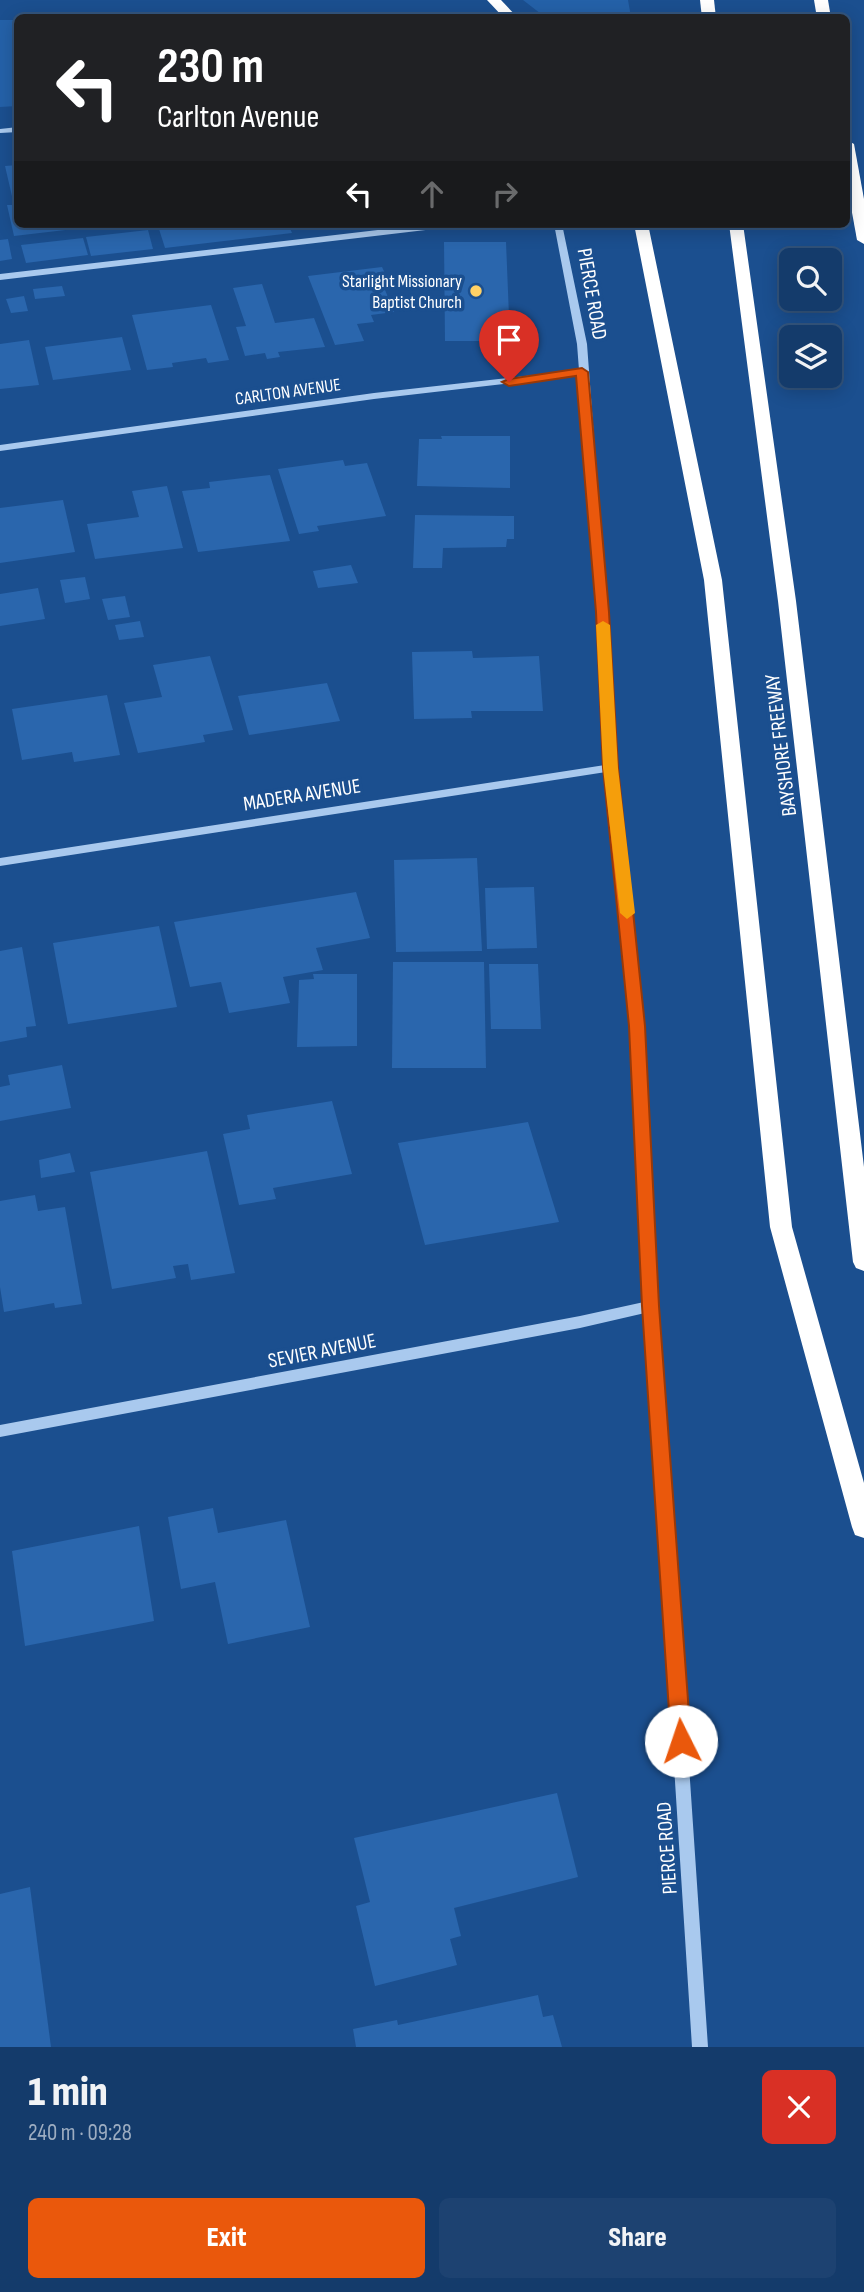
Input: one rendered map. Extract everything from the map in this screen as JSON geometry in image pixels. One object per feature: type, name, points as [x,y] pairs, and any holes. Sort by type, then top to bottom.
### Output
[{"type":"highway","points":[[494,0],[508,14]]},
{"type":"highway","points":[[850,161],[864,240]]},
{"type":"highway","points":[[642,228],[713,580],[781,1227],[864,1527]]},
{"type":"highway","name":"BAYSHORE FREEWAY","points":[[737,228],[787,601],[864,1262]]},
{"type":"street","points":[[0,277],[417,228]]},
{"type":"street","name":"PIERCE ROAD","points":[[559,228],[582,344],[611,768],[637,1026],[651,1306],[700,2047]]},
{"type":"street","name":"CARLTON AVENUE","points":[[0,448],[374,396],[582,372]]},
{"type":"street","name":"MADERA AVENUE","points":[[0,862],[611,768]]},
{"type":"street","name":"SEVIER AVENUE","points":[[0,1431],[567,1325],[651,1306]]},
{"type":"shaded area","points":[[523,0],[628,0],[630,14],[541,14]]},
{"type":"shaded area","points":[[0,20],[14,20],[14,106],[0,107]]},
{"type":"building","points":[[14,165],[14,205],[5,166]]},
{"type":"building","points":[[7,205],[14,205],[14,228],[74,229],[14,236]]},
{"type":"building","points":[[290,228],[292,233],[165,248],[159,229]]},
{"type":"building","points":[[148,230],[153,249],[91,256],[86,237]]},
{"type":"building","points":[[83,238],[88,255],[26,263],[21,245]]},
{"type":"building","points":[[8,239],[12,259],[0,261],[0,240]]},
{"type":"building","name":"Starlight Missionary Baptist Church","points":[[444,242],[506,242],[510,341],[445,341]]},
{"type":"building","points":[[382,267],[390,284],[383,285],[394,312],[371,315],[374,322],[357,324],[364,341],[335,345],[308,276]]},
{"type":"building","points":[[262,284],[275,323],[314,318],[325,347],[278,352],[280,357],[267,359],[265,353],[245,356],[236,327],[246,326],[233,288]]},
{"type":"building","points":[[62,286],[65,296],[35,299],[33,289]]},
{"type":"building","points":[[24,296],[28,311],[11,313],[6,299]]},
{"type":"building","points":[[211,305],[229,360],[208,363],[206,358],[172,363],[173,367],[147,370],[132,315]]},
{"type":"building","points":[[122,337],[131,370],[53,380],[45,347]]},
{"type":"building","points":[[29,340],[39,385],[0,389],[0,344]]},
{"type":"building","points":[[441,436],[510,436],[510,488],[417,486],[419,439],[442,439]]},
{"type":"building","points":[[343,460],[345,466],[367,463],[386,516],[317,526],[319,531],[299,534],[278,469]]},
{"type":"building","points":[[270,475],[290,541],[198,552],[182,491],[210,488],[209,482]]},
{"type":"building","points":[[167,486],[183,548],[95,559],[87,524],[139,517],[132,491]]},
{"type":"building","points":[[63,500],[75,552],[0,563],[0,508]]},
{"type":"building","points":[[415,515],[514,516],[514,539],[507,539],[506,547],[443,548],[442,568],[413,568]]},
{"type":"building","points":[[351,565],[358,583],[318,588],[313,571]]},
{"type":"building","points":[[85,577],[90,599],[65,603],[60,580]]},
{"type":"building","points":[[38,588],[45,619],[0,626],[0,594]]},
{"type":"building","points":[[125,596],[130,617],[108,620],[102,599]]},
{"type":"building","points":[[140,621],[144,637],[119,640],[115,625]]},
{"type":"building","points":[[472,651],[473,658],[539,656],[543,711],[471,711],[472,718],[414,719],[412,652]]},
{"type":"building","points":[[210,656],[233,730],[203,735],[205,742],[138,753],[124,703],[162,697],[153,665]]},
{"type":"building","points":[[327,683],[340,721],[249,735],[238,696]]},
{"type":"building","points":[[107,695],[120,755],[74,762],[72,752],[22,760],[12,709]]},
{"type":"building","points":[[477,858],[482,951],[396,952],[394,860]]},
{"type":"building","points":[[534,887],[537,948],[487,949],[485,888]]},
{"type":"building","points":[[356,892],[370,938],[316,948],[323,970],[283,977],[290,1003],[229,1013],[221,982],[190,987],[174,922]]},
{"type":"building","points":[[159,926],[177,1007],[68,1024],[53,943]]},
{"type":"building","points":[[22,947],[36,1026],[26,1027],[27,1037],[0,1042],[0,951]]},
{"type":"building","points":[[393,962],[484,962],[486,1068],[392,1068]]},
{"type":"building","points":[[489,964],[538,964],[541,1029],[491,1029]]},
{"type":"building","points":[[313,974],[357,974],[357,1046],[297,1047],[299,980],[314,979]]},
{"type":"building","points":[[62,1065],[71,1108],[0,1121],[0,1087],[10,1085],[8,1075]]},
{"type":"building","points":[[332,1101],[352,1174],[273,1188],[276,1199],[239,1205],[223,1134],[250,1129],[247,1115]]},
{"type":"building","points":[[528,1122],[559,1222],[425,1245],[398,1143]]},
{"type":"building","points":[[207,1151],[235,1273],[191,1280],[188,1264],[173,1266],[176,1278],[112,1289],[90,1172]]},
{"type":"building","points":[[70,1153],[75,1172],[41,1178],[39,1160]]},
{"type":"building","points":[[35,1195],[38,1211],[65,1207],[82,1304],[55,1308],[54,1303],[4,1312],[0,1287],[0,1201]]},
{"type":"building","points":[[213,1508],[218,1533],[286,1520],[310,1627],[228,1644],[215,1582],[181,1589],[168,1517]]},
{"type":"building","points":[[139,1526],[154,1621],[25,1646],[12,1551]]},
{"type":"building","points":[[557,1793],[578,1877],[454,1908],[461,1936],[450,1939],[457,1965],[375,1986],[356,1906],[370,1902],[354,1838]]},
{"type":"building","points":[[30,1887],[51,2047],[0,2047],[0,1894]]},
{"type":"building","points":[[538,1995],[543,2017],[553,2015],[562,2047],[356,2047],[353,2029],[397,2020],[398,2025]]},
{"type":"slow traffic","points":[[603,625],[611,768],[627,913]]},
{"type":"place","name":"Starlight Missionary Baptist Church","points":[[476,291]]},
{"type":"route","points":[[509,382],[582,372],[602,612],[611,768],[637,1026],[651,1306],[681,1741]]}]
